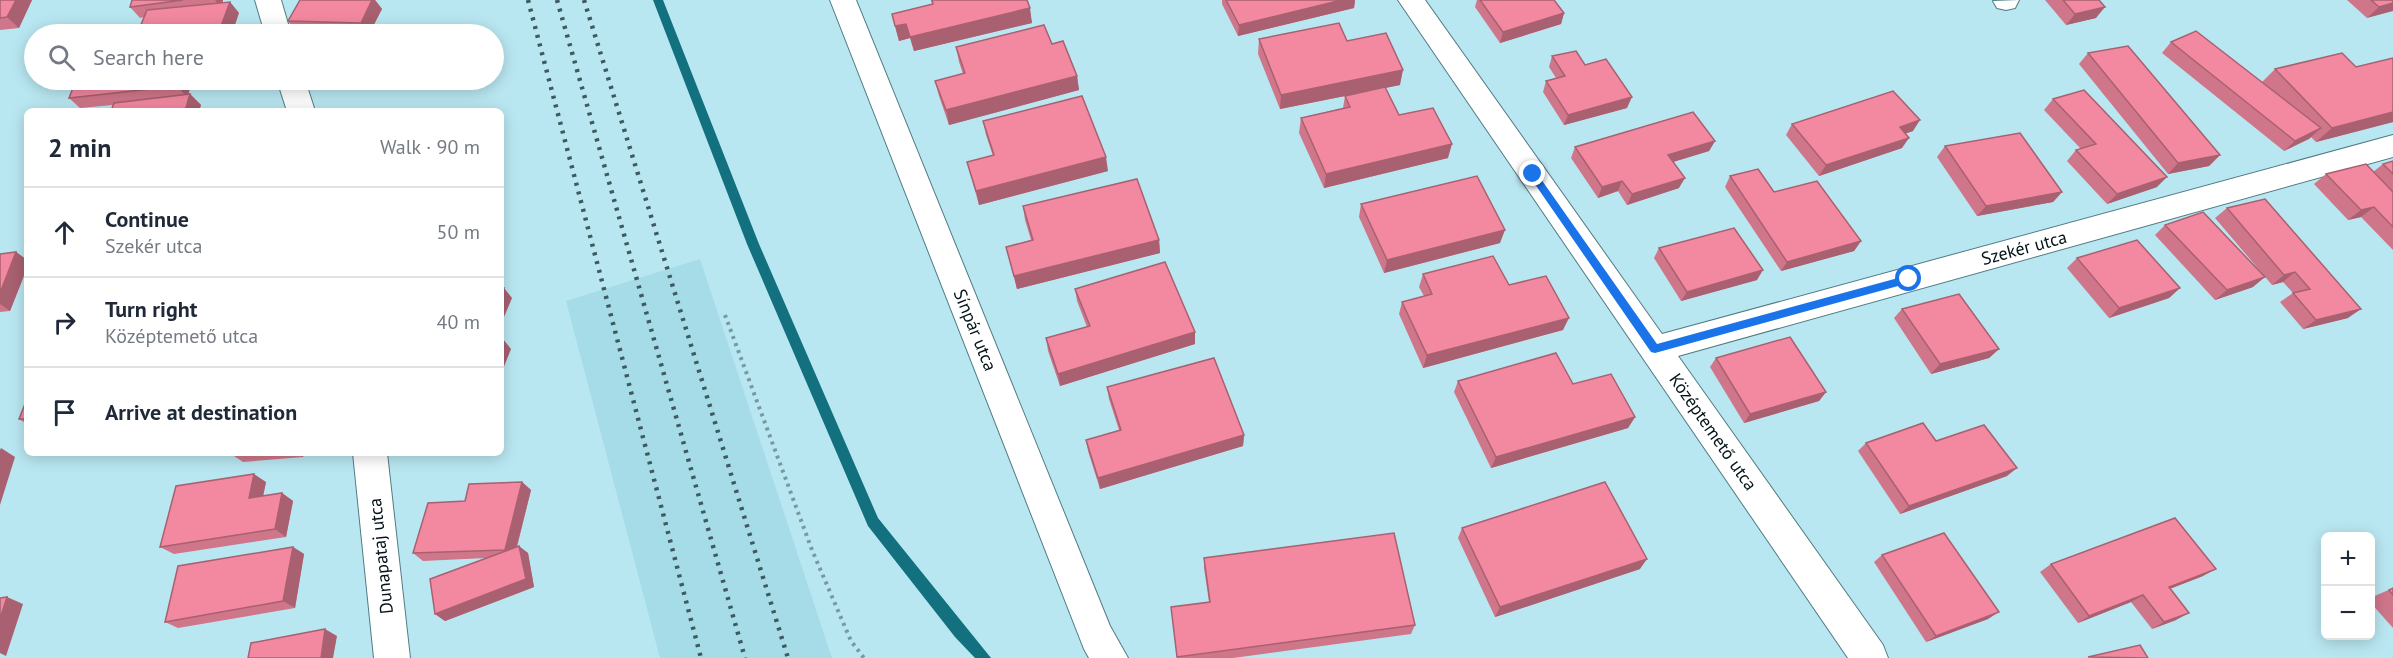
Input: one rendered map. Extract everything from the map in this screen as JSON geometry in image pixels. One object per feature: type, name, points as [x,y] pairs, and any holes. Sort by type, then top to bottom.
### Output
[{"type":"street","points":[[268,0],[275,24]]},
{"type":"street","name":"Sínpár utca","points":[[843,0],[1097,637],[1110,658]]},
{"type":"street","name":"Középtemető utca","points":[[1411,0],[1870,658]]},
{"type":"street","points":[[294,90],[300,108]]},
{"type":"street","name":"Szekér utca","points":[[1655,349],[2393,146]]},
{"type":"street","name":"Dunapataj utca","points":[[370,456],[392,658]]},
{"type":"path","points":[[725,315],[812,550],[850,641],[864,658]]},
{"type":"shaded area","points":[[700,259],[832,658],[660,658],[566,301]]},
{"type":"building","points":[[0,0],[16,0],[7,17],[0,18]]},
{"type":"building","points":[[132,0],[183,0],[130,7]]},
{"type":"building","points":[[300,0],[372,0],[361,23],[288,21]]},
{"type":"building","points":[[932,0],[1027,0],[1030,8],[910,37],[906,24],[895,26],[892,14],[933,4]]},
{"type":"building","points":[[1226,0],[1342,0],[1239,25]]},
{"type":"building","points":[[1480,0],[1554,0],[1564,13],[1503,32]]},
{"type":"building","points":[[2063,0],[2099,0],[2105,7],[2075,14]]},
{"type":"building","points":[[2371,0],[2393,0],[2393,3],[2379,7]]},
{"type":"building","points":[[230,2],[222,24],[141,24],[147,10]]},
{"type":"building","points":[[1339,23],[1347,41],[1386,33],[1403,70],[1281,95],[1259,39]]},
{"type":"building","points":[[1044,25],[1052,44],[1063,41],[1077,76],[946,110],[935,81],[965,73],[956,47]]},
{"type":"building","points":[[2196,31],[2321,128],[2295,141],[2171,42]]},
{"type":"building","points":[[2128,46],[2220,155],[2178,163],[2088,53]]},
{"type":"building","points":[[1576,51],[1585,65],[1606,59],[1632,97],[1568,115],[1546,81],[1565,76],[1552,56]]},
{"type":"building","points":[[2342,53],[2356,67],[2393,58],[2393,112],[2332,128],[2275,69]]},
{"type":"building","points":[[1385,87],[1399,115],[1433,108],[1452,144],[1326,174],[1301,118],[1350,107],[1345,96]]},
{"type":"building","points":[[72,90],[141,90],[69,98]]},
{"type":"building","points":[[2084,90],[2167,177],[2117,194],[2076,150],[2096,144],[2053,99]]},
{"type":"building","points":[[1893,91],[1920,120],[1900,127],[1909,138],[1826,165],[1792,124]]},
{"type":"building","points":[[190,94],[186,108],[112,108],[114,103]]},
{"type":"building","points":[[1082,96],[1106,157],[976,191],[967,162],[994,155],[983,121]]},
{"type":"building","points":[[1693,112],[1715,141],[1668,155],[1685,178],[1632,194],[1622,181],[1602,187],[1575,147]]},
{"type":"building","points":[[2020,133],[2062,192],[1986,206],[1945,146]]},
{"type":"building","points":[[2393,161],[2393,174],[2383,164]]},
{"type":"building","points":[[2366,164],[2393,192],[2393,227],[2374,207],[2361,210],[2326,174]]},
{"type":"building","points":[[1758,169],[1774,192],[1817,181],[1861,241],[1787,262],[1730,176]]},
{"type":"building","points":[[1477,176],[1505,230],[1387,260],[1361,204]]},
{"type":"building","points":[[1137,179],[1159,240],[1014,276],[1006,247],[1033,240],[1023,206]]},
{"type":"building","points":[[2265,199],[2361,309],[2316,320],[2293,293],[2310,289],[2295,272],[2284,275],[2227,208]]},
{"type":"building","points":[[2203,212],[2265,277],[2227,290],[2165,225]]},
{"type":"building","points":[[1734,228],[1763,270],[1687,292],[1659,248]]},
{"type":"building","points":[[2137,240],[2180,288],[2119,308],[2077,258]]},
{"type":"building","points":[[16,252],[0,293],[0,254]]},
{"type":"building","points":[[1493,256],[1509,285],[1546,276],[1569,318],[1427,355],[1402,302],[1432,294],[1423,274]]},
{"type":"building","points":[[1165,262],[1195,332],[1058,374],[1046,338],[1090,326],[1075,289]]},
{"type":"building","points":[[1959,294],[1999,349],[1940,364],[1902,309]]},
{"type":"building","points":[[1790,337],[1826,392],[1750,414],[1716,358]]},
{"type":"building","points":[[1556,353],[1573,384],[1611,374],[1635,417],[1496,457],[1458,381]]},
{"type":"building","points":[[1214,358],[1244,435],[1098,478],[1086,440],[1121,430],[1107,387]]},
{"type":"building","points":[[24,406],[24,419],[19,419]]},
{"type":"building","points":[[1923,423],[1936,441],[1984,425],[2017,468],[1909,506],[1866,443]]},
{"type":"building","points":[[254,474],[249,498],[282,493],[275,529],[160,547],[176,486]]},
{"type":"building","points":[[522,482],[505,550],[413,553],[428,503],[465,501],[469,484]]},
{"type":"building","points":[[1605,482],[1647,559],[1500,607],[1462,528]]},
{"type":"building","points":[[2175,518],[2216,569],[2169,587],[2189,613],[2164,622],[2143,595],[2089,616],[2051,564]]},
{"type":"building","points":[[1394,533],[1415,625],[1177,657],[1171,607],[1210,602],[1204,558]]},
{"type":"building","points":[[1944,533],[1999,612],[1936,636],[1882,555]]},
{"type":"building","points":[[519,546],[526,579],[435,614],[430,579]]},
{"type":"building","points":[[293,547],[283,601],[165,622],[178,566]]},
{"type":"building","points":[[7,597],[0,619],[0,598]]},
{"type":"building","points":[[325,629],[321,658],[248,658],[251,643]]},
{"type":"building","points":[[2140,645],[2148,658],[2088,657]]},
{"type":"waterway","points":[[658,0],[753,244],[873,522],[960,632],[984,658]]},
{"type":"railway","points":[[528,0],[701,658]]},
{"type":"railway","points":[[557,0],[745,658]]},
{"type":"railway","points":[[584,0],[788,658]]},
{"type":"route","points":[[1533,174],[1655,349],[1909,279]]}]
